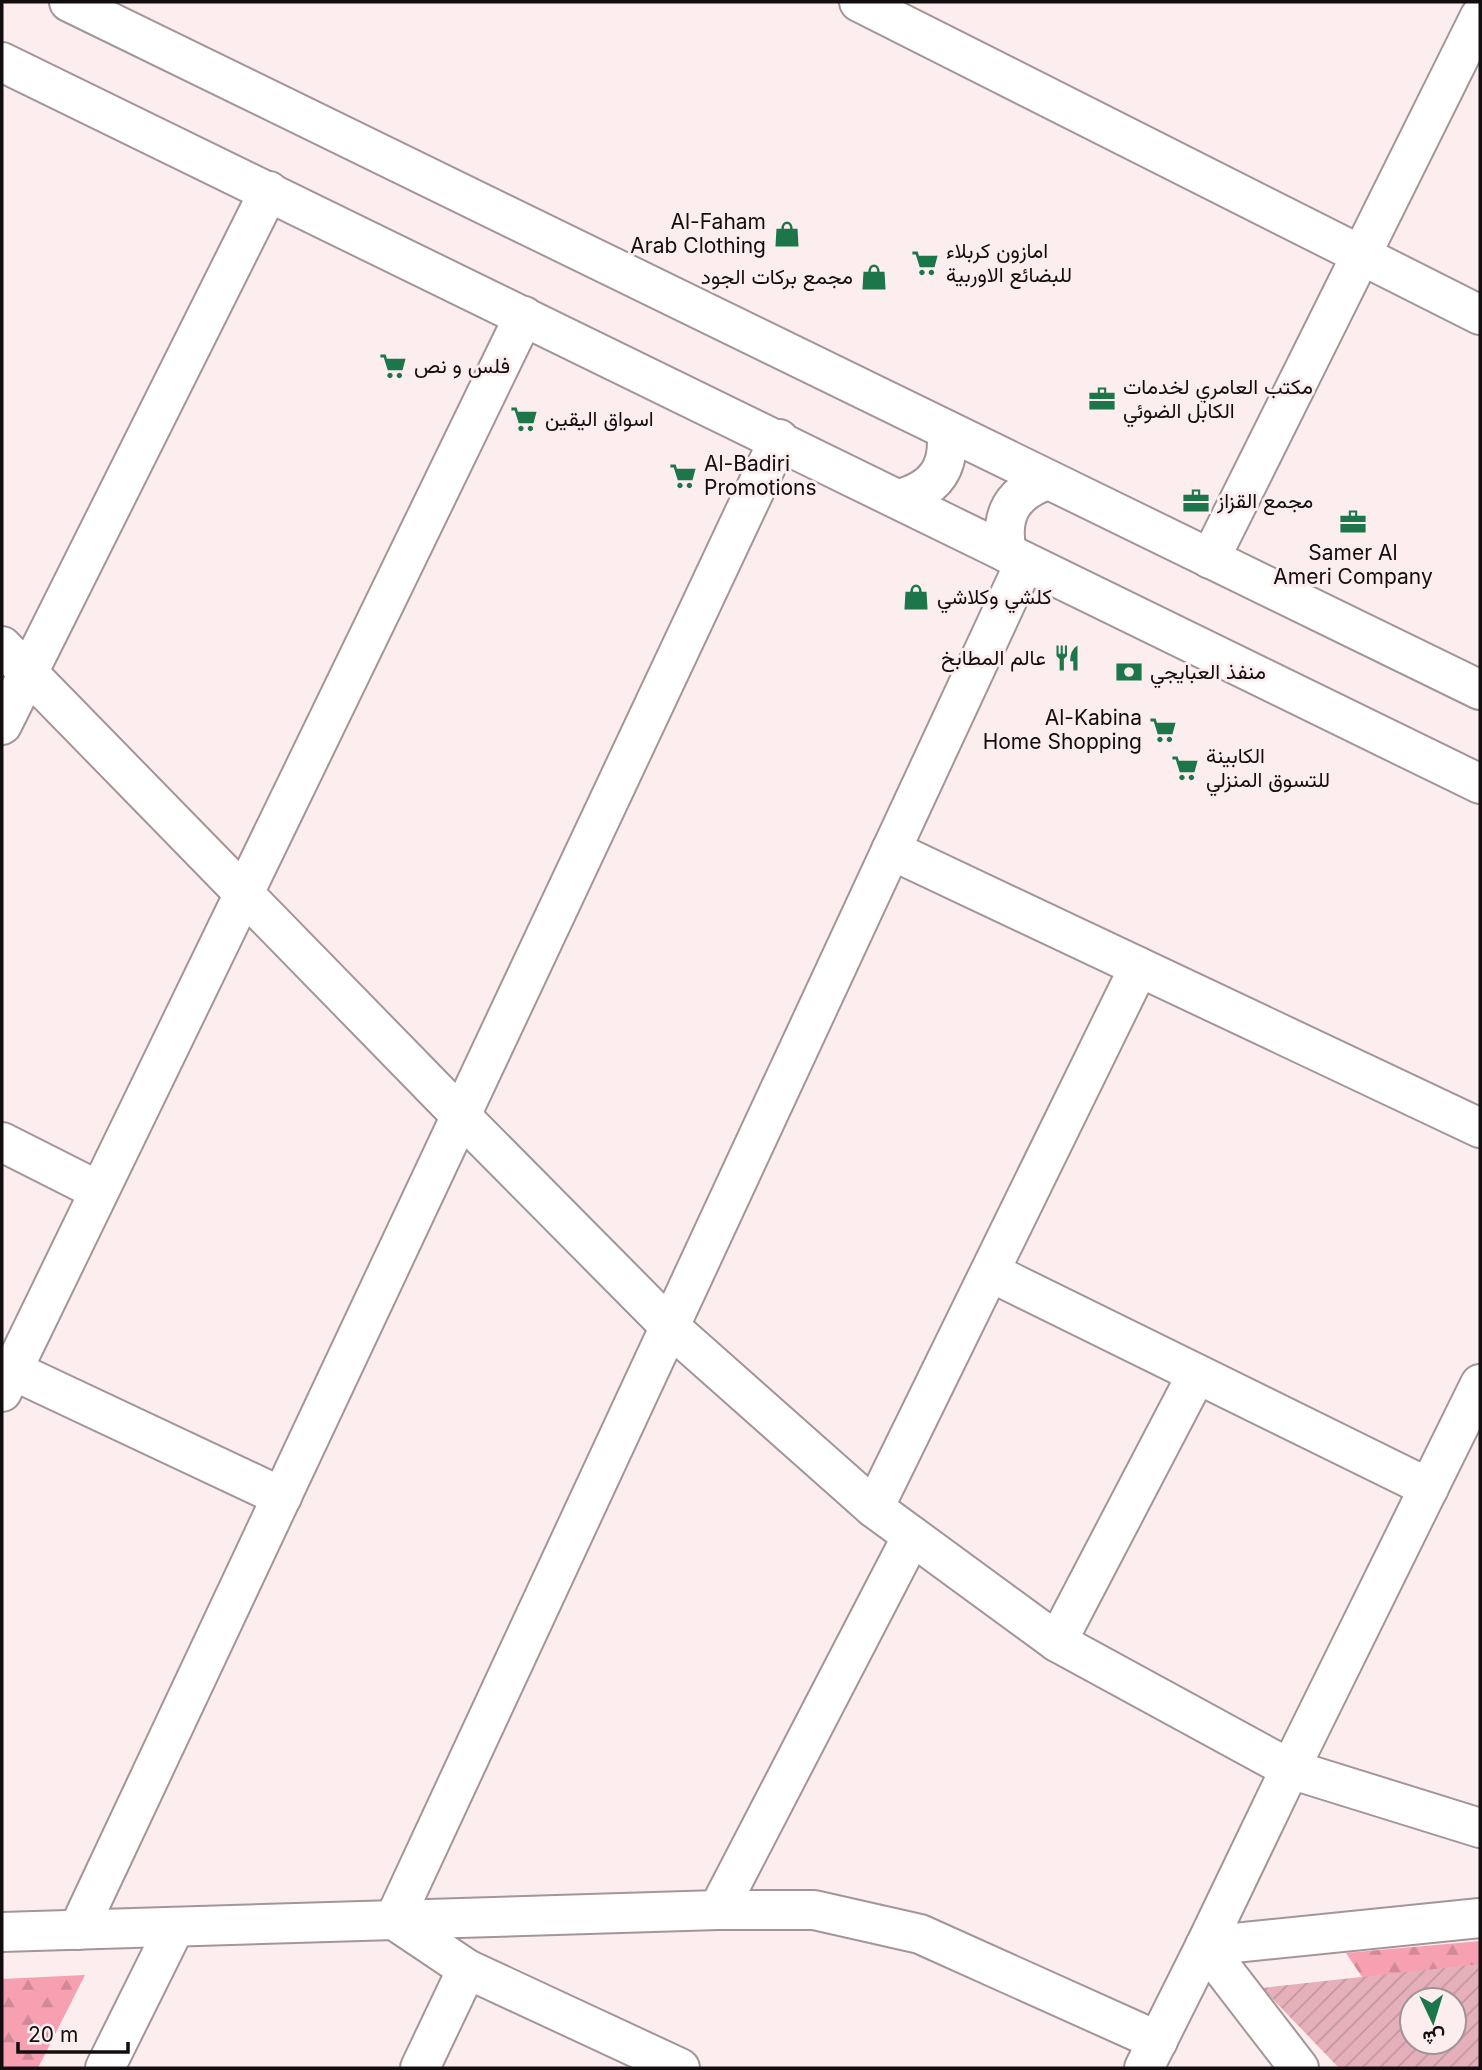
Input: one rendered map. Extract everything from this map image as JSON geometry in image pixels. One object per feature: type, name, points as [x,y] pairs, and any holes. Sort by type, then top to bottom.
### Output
[{"type":"street","points":[[69,2],[1480,690]]},
{"type":"street","points":[[859,2],[1480,315]]},
{"type":"street","points":[[1210,559],[1480,16]]},
{"type":"street","points":[[2,62],[779,439],[1016,558],[1480,784]]},
{"type":"street","points":[[2,725],[15,659],[269,191]]},
{"type":"street","points":[[282,1497],[7,1381],[524,316]]},
{"type":"street","points":[[900,499],[922,491],[938,475],[948,445],[946,430]]},
{"type":"street","points":[[78,1930],[779,439]]},
{"type":"street","points":[[1016,558],[1004,537],[1004,521],[1020,494],[1033,485],[1048,480]]},
{"type":"street","points":[[394,1920],[891,849],[1016,558]]},
{"type":"street","points":[[15,659],[670,1327],[874,1508],[1057,1643],[1290,1769],[1480,1828]]},
{"type":"street","points":[[891,849],[1480,1128]]},
{"type":"street","points":[[874,1508],[1139,967]]},
{"type":"street","points":[[2,1142],[99,1191]]},
{"type":"street","points":[[990,1272],[1429,1488]]},
{"type":"street","points":[[1057,1643],[1197,1374]]},
{"type":"street","points":[[2,1932],[718,1910],[814,1910],[920,1934],[1151,2054],[1480,1384]]},
{"type":"street","points":[[718,1910],[912,1536]]},
{"type":"street","points":[[1205,1946],[1480,1918]]},
{"type":"street","points":[[394,1920],[467,1969],[680,2068]]},
{"type":"street","points":[[105,2068],[174,1927]]},
{"type":"street","points":[[1205,1946],[1299,2068]]},
{"type":"street","points":[[420,2068],[467,1969]]},
{"type":"green space","points":[[1480,1941],[1480,2068],[1423,2068],[1415,2056],[1468,2056],[1468,1986],[1398,1986],[1398,2031],[1346,1953]]},
{"type":"green space","points":[[85,1975],[38,2068],[2,2068],[2,1979]]},
{"type":"shaded area","points":[[1480,1964],[1480,2068],[1339,2068],[1262,1988]]},
{"type":"place","name":"Al-Faham Arab Clothing","points":[[787,234]]},
{"type":"place","name":"امازون كربلاء للبضائع الاوربية","points":[[925,263]]},
{"type":"place","name":"مجمع بركات الجود","points":[[874,277]]},
{"type":"place","name":"فلس و نص","points":[[393,366]]},
{"type":"place","name":"مكتب العامري لخدمات الكابل الضوئي","points":[[1102,399]]},
{"type":"place","name":"اسواق اليقين","points":[[524,419]]},
{"type":"place","name":"Al-Badiri Promotions","points":[[683,476]]},
{"type":"place","name":"مجمع القزاز","points":[[1196,501]]},
{"type":"place","name":"Samer Al Ameri Company","points":[[1353,522]]},
{"type":"place","name":"كلشي وكلاشي","points":[[916,597]]},
{"type":"place","name":"عالم المطابخ","points":[[1067,658]]},
{"type":"place","name":"منفذ العبايجي","points":[[1129,672]]},
{"type":"place","name":"Al-Kabina Home Shopping","points":[[1163,730]]},
{"type":"place","name":"الكابينة للتسوق المنزلي","points":[[1185,768]]}]
